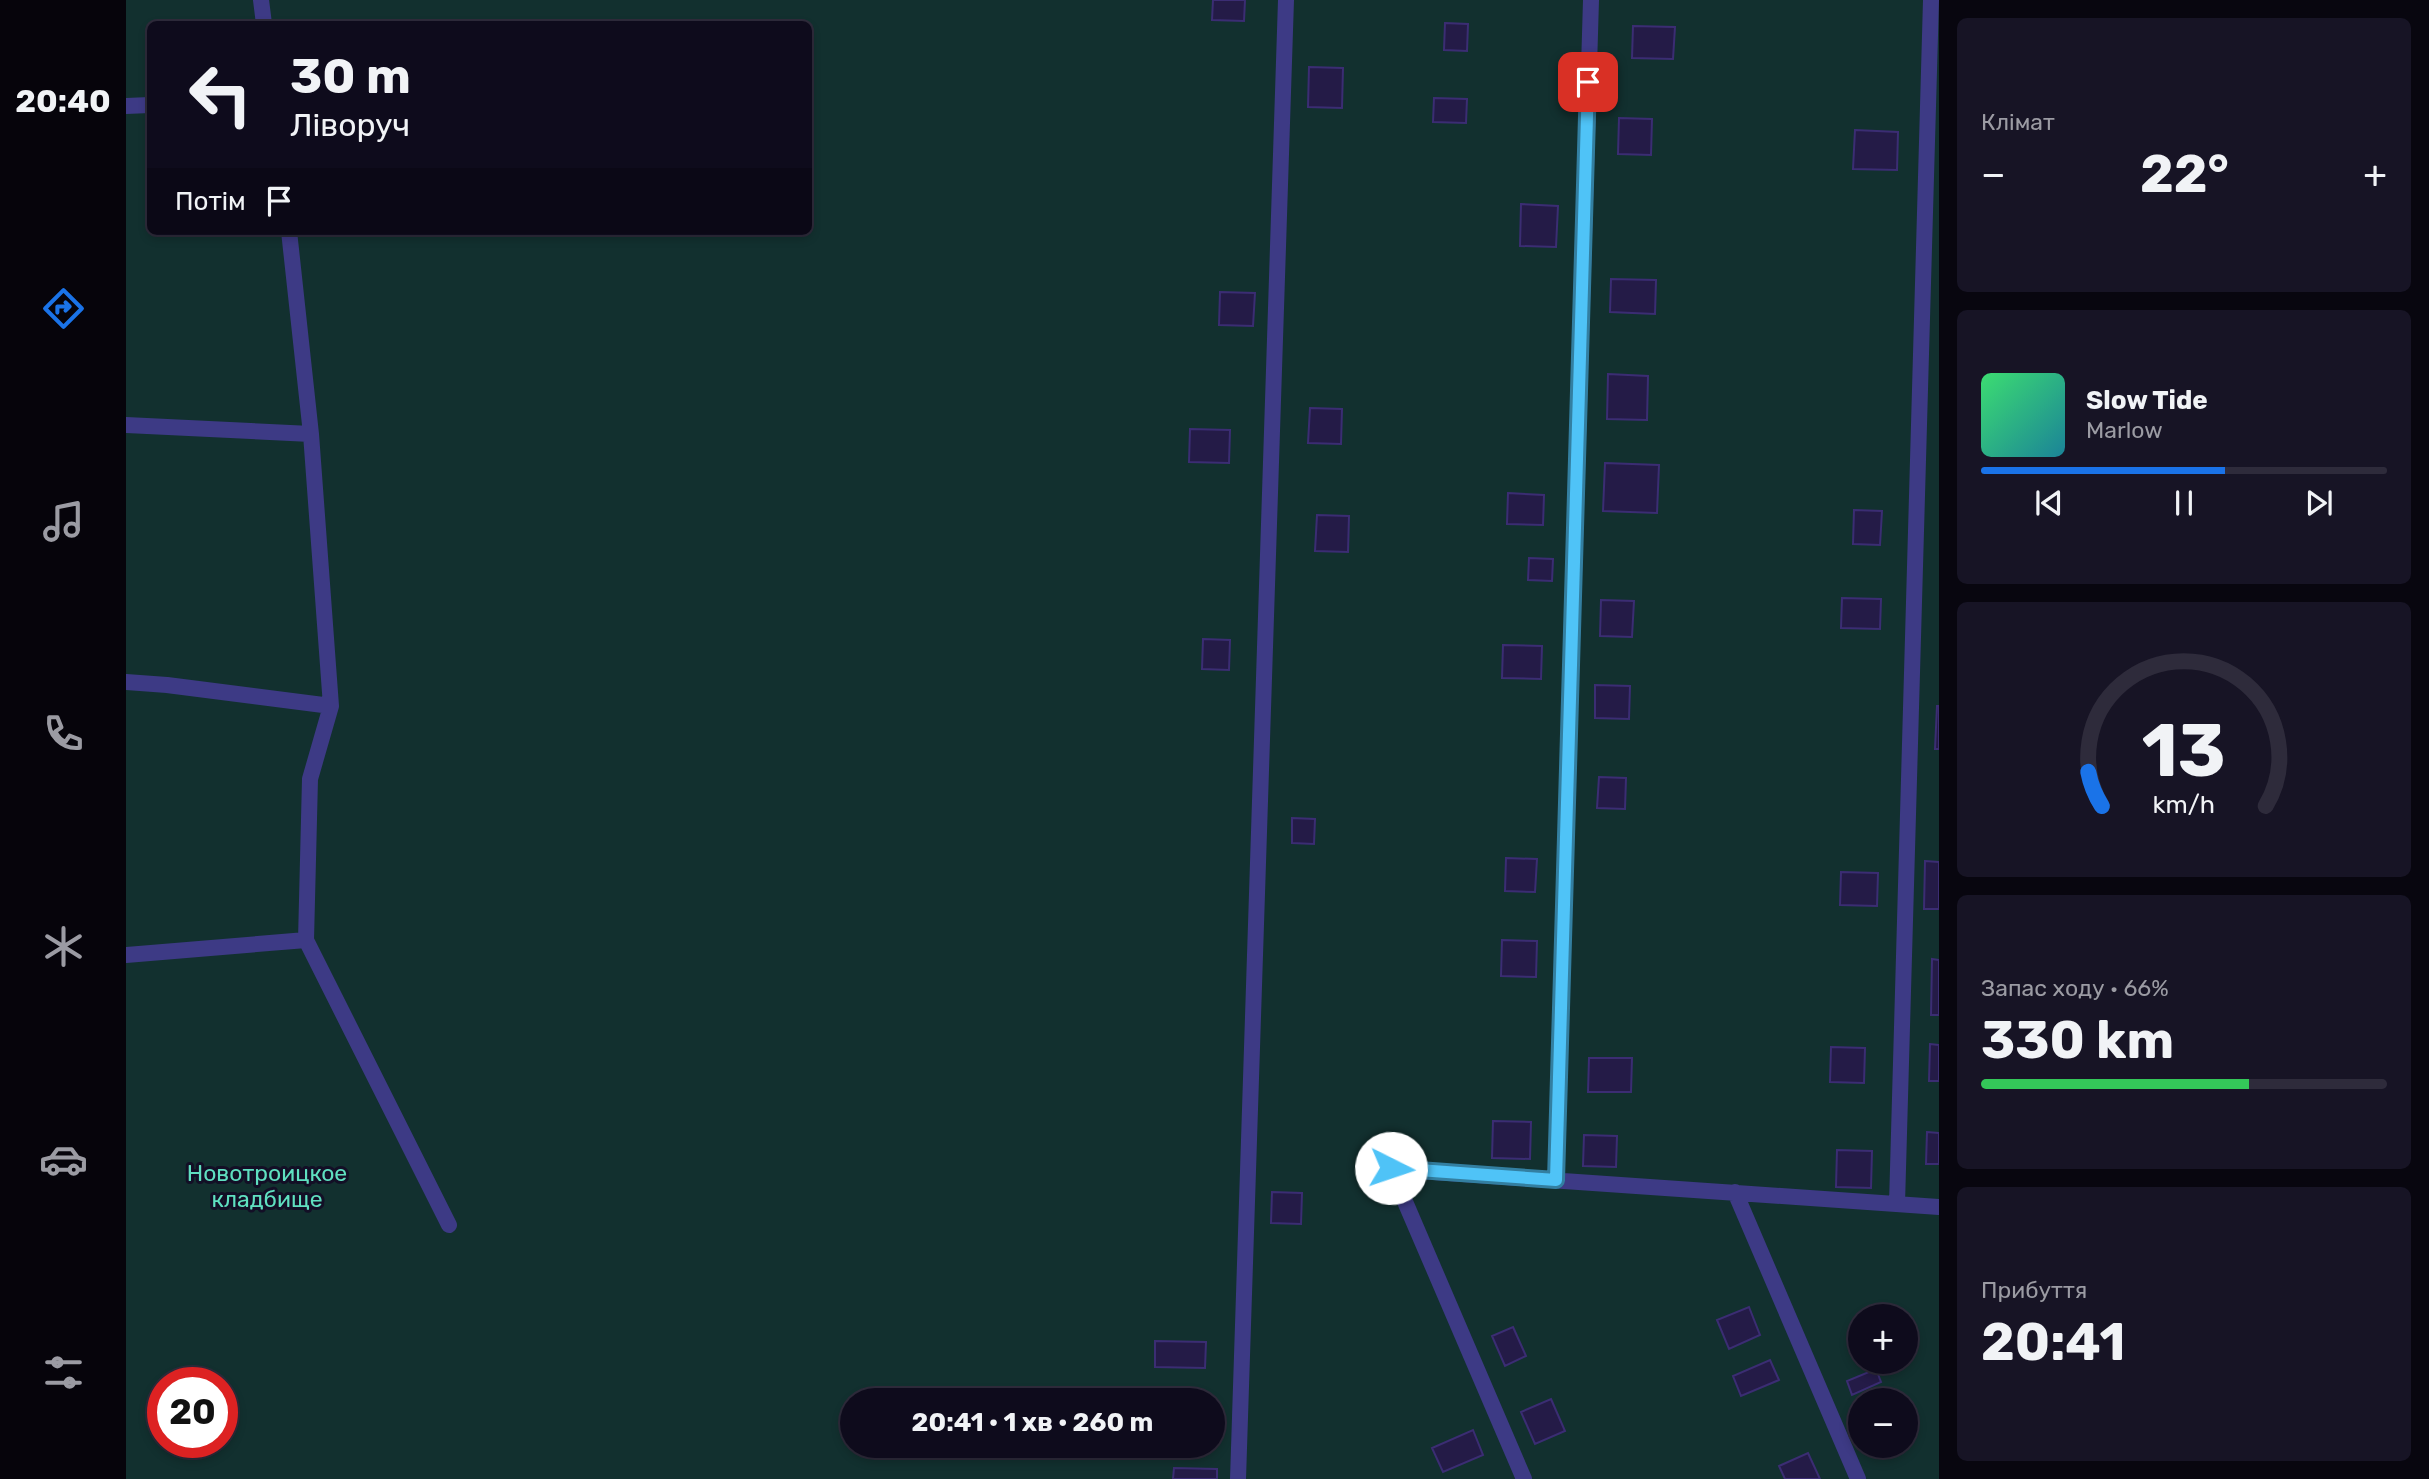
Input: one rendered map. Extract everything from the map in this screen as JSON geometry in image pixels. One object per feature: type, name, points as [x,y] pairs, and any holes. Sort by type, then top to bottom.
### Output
[{"type":"lane","points":[[261,0],[264,21]]},
{"type":"lane","points":[[1238,1479],[1286,0]]},
{"type":"lane","points":[[1556,1180],[1591,0]]},
{"type":"lane","points":[[1897,1204],[1931,0]]},
{"type":"lane","points":[[126,106],[147,105]]},
{"type":"lane","points":[[289,235],[311,435],[331,706],[310,779],[306,940],[449,1225]]},
{"type":"lane","points":[[126,425],[311,435]]},
{"type":"lane","points":[[126,682],[331,706]]},
{"type":"lane","points":[[126,955],[306,940]]},
{"type":"lane","points":[[1524,1479],[1391,1168],[1939,1207]]},
{"type":"lane","points":[[1735,1192],[1858,1479]]},
{"type":"green space","name":"Новотроицкое кладбище","points":[[126,0],[1939,0],[1939,1479],[126,1479]]},
{"type":"building","points":[[1213,0],[1245,0],[1244,21],[1212,20]]},
{"type":"building","points":[[1445,23],[1468,24],[1467,51],[1444,50]]},
{"type":"building","points":[[1633,26],[1675,27],[1673,59],[1632,58]]},
{"type":"building","points":[[1309,67],[1343,68],[1342,108],[1308,107]]},
{"type":"building","points":[[1434,98],[1467,99],[1466,123],[1433,122]]},
{"type":"building","points":[[1619,118],[1652,119],[1651,155],[1618,154]]},
{"type":"building","points":[[1855,130],[1898,132],[1897,170],[1853,169]]},
{"type":"building","points":[[1521,204],[1558,206],[1556,247],[1520,246]]},
{"type":"building","points":[[1611,279],[1656,280],[1655,314],[1610,312]]},
{"type":"building","points":[[1220,292],[1255,293],[1253,326],[1219,325]]},
{"type":"building","points":[[1608,374],[1648,376],[1647,420],[1607,419]]},
{"type":"building","points":[[1310,408],[1342,409],[1341,444],[1308,443]]},
{"type":"building","points":[[1190,429],[1230,430],[1229,463],[1189,462]]},
{"type":"building","points":[[1605,463],[1659,465],[1657,513],[1603,511]]},
{"type":"building","points":[[1508,493],[1544,495],[1543,525],[1507,524]]},
{"type":"building","points":[[1854,510],[1882,511],[1880,545],[1853,544]]},
{"type":"building","points":[[1317,515],[1349,516],[1348,552],[1315,551]]},
{"type":"building","points":[[1529,558],[1553,559],[1552,581],[1528,580]]},
{"type":"building","points":[[1842,598],[1881,599],[1880,629],[1841,628]]},
{"type":"building","points":[[1601,600],[1634,601],[1632,637],[1600,636]]},
{"type":"building","points":[[1203,639],[1230,640],[1229,670],[1202,669]]},
{"type":"building","points":[[1503,645],[1542,646],[1541,679],[1502,678]]},
{"type":"building","points":[[1595,685],[1630,686],[1629,719],[1595,718]]},
{"type":"building","points":[[1937,706],[1939,749],[1935,749]]},
{"type":"building","points":[[1599,777],[1626,778],[1625,809],[1597,808]]},
{"type":"building","points":[[1292,818],[1315,819],[1314,844],[1292,843]]},
{"type":"building","points":[[1506,858],[1537,859],[1535,892],[1505,891]]},
{"type":"building","points":[[1925,861],[1939,862],[1939,909],[1924,909]]},
{"type":"building","points":[[1841,872],[1878,873],[1877,906],[1840,905]]},
{"type":"building","points":[[1502,940],[1537,941],[1536,977],[1501,976]]},
{"type":"building","points":[[1932,959],[1939,960],[1939,1015],[1931,1015]]},
{"type":"building","points":[[1930,1044],[1939,1045],[1939,1081],[1929,1081]]},
{"type":"building","points":[[1831,1047],[1865,1048],[1864,1083],[1830,1082]]},
{"type":"building","points":[[1589,1058],[1632,1058],[1631,1092],[1588,1092]]},
{"type":"building","points":[[1493,1121],[1531,1122],[1530,1159],[1492,1158]]},
{"type":"building","points":[[1927,1132],[1939,1133],[1939,1164],[1926,1164]]},
{"type":"building","points":[[1584,1135],[1617,1136],[1616,1167],[1583,1166]]},
{"type":"building","points":[[1837,1150],[1872,1151],[1871,1188],[1836,1187]]},
{"type":"building","points":[[1272,1192],[1302,1193],[1301,1224],[1271,1223]]},
{"type":"building","points":[[1749,1307],[1760,1335],[1729,1349],[1717,1320]]},
{"type":"building","points":[[1513,1327],[1526,1356],[1505,1366],[1492,1336]]},
{"type":"building","points":[[1155,1341],[1206,1342],[1205,1368],[1155,1367]]},
{"type":"building","points":[[1770,1360],[1779,1380],[1741,1396],[1733,1376]]},
{"type":"building","points":[[1864,1374],[1878,1374],[1881,1382],[1868,1388],[1850,1388],[1847,1381]]},
{"type":"building","points":[[1551,1399],[1565,1431],[1535,1444],[1521,1412]]},
{"type":"building","points":[[1473,1430],[1483,1455],[1443,1472],[1432,1448]]},
{"type":"building","points":[[1808,1453],[1820,1479],[1785,1479],[1779,1466]]},
{"type":"building","points":[[1174,1468],[1217,1469],[1217,1479],[1173,1479]]},
{"type":"route","points":[[1391,1168],[1556,1180],[1588,82]]}]
